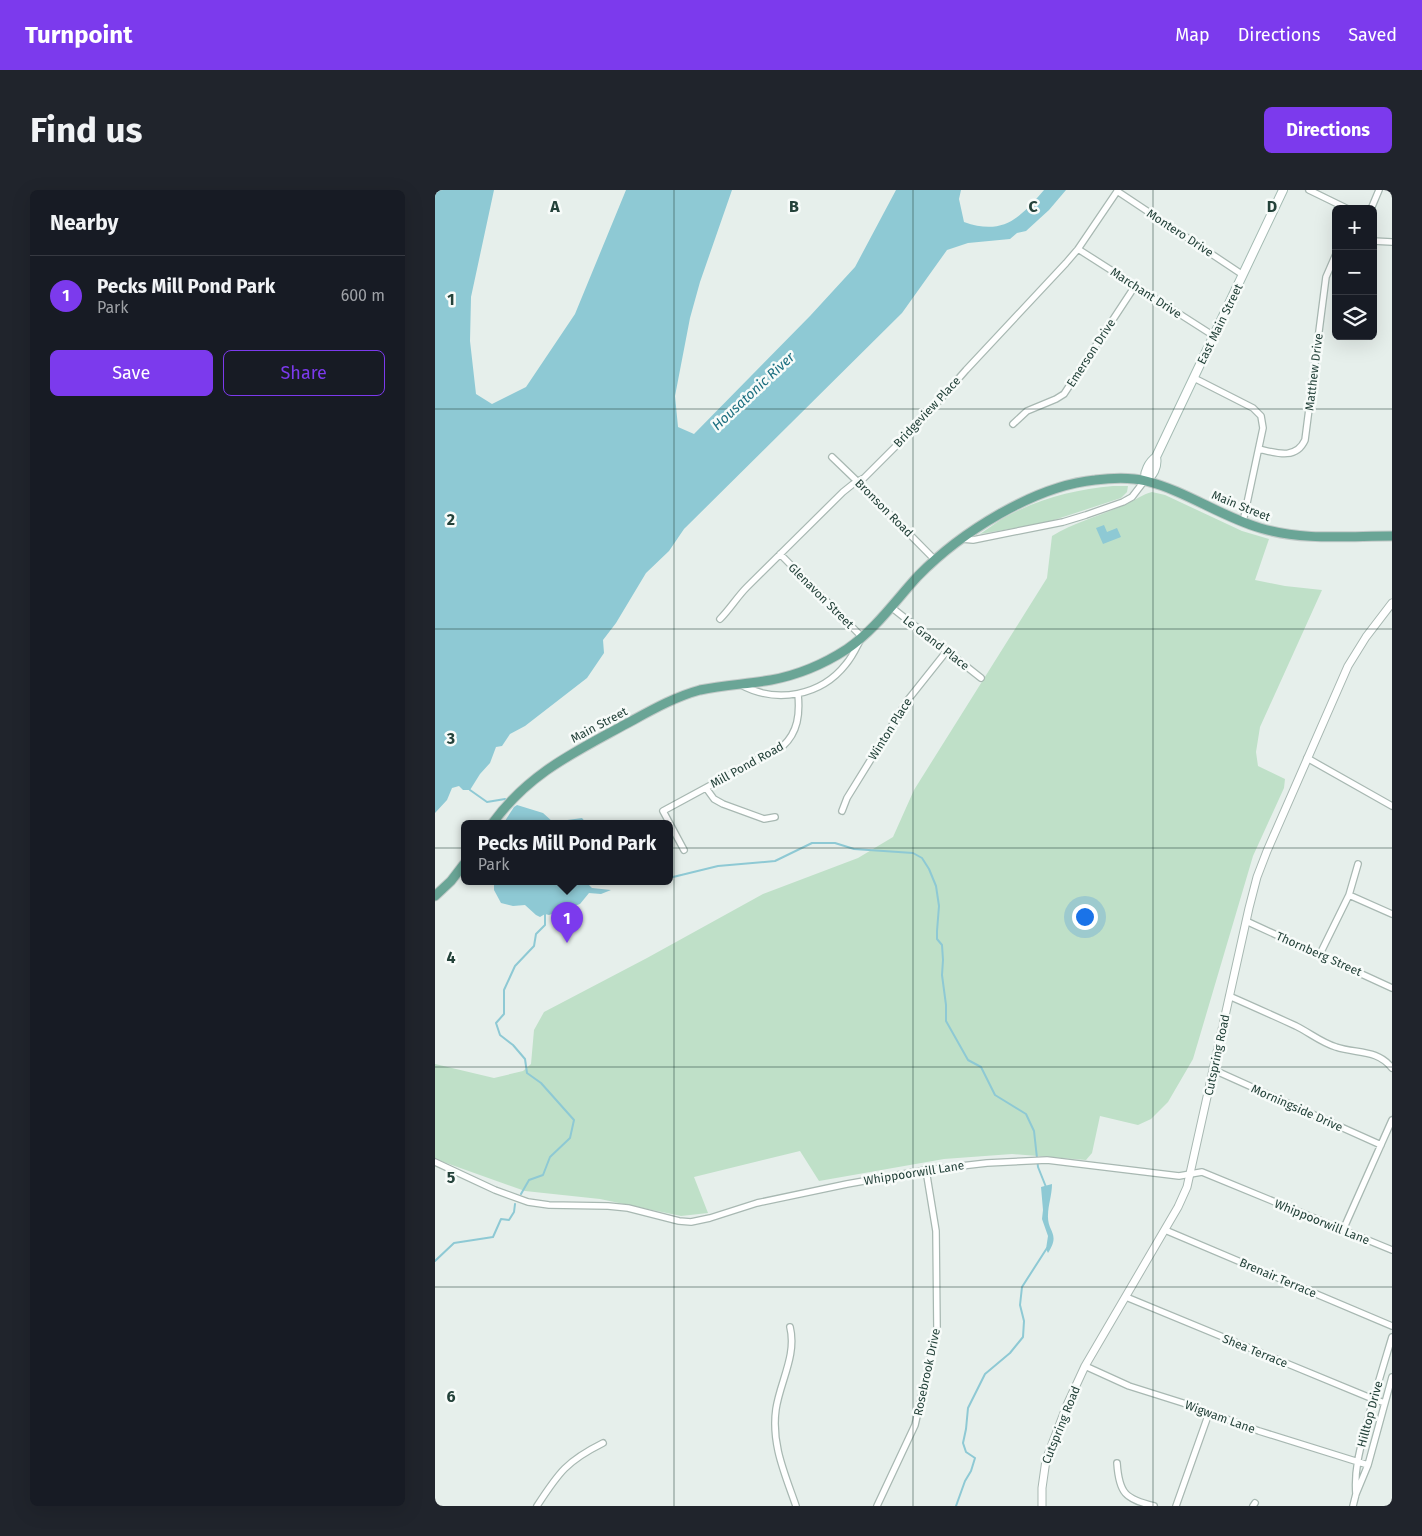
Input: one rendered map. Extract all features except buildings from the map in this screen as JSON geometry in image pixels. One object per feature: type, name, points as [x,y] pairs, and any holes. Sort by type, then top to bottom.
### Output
[{"type":"main road","name":"East Main Street","points":[[1145,480],[1145,473],[1156,458],[1283,190]]},
{"type":"main road","name":"Main Street","points":[[495,820],[527,785],[558,762],[654,709],[701,690],[782,678],[813,668],[846,650],[891,608],[935,560],[961,539],[1009,508],[1069,485],[1103,479],[1145,480],[1243,522],[1273,532],[1308,536],[1392,535]]},
{"type":"main road","points":[[435,896],[461,869]]},
{"type":"street","points":[[1309,190],[1340,205]]},
{"type":"street","points":[[1373,205],[1379,190]]},
{"type":"street","name":"Montero Drive","points":[[1117,191],[1243,275]]},
{"type":"street","name":"Bridgeview Place","points":[[720,619],[730,609],[736,599],[780,554],[843,492],[864,478],[924,418],[1078,249],[1117,191]]},
{"type":"street","points":[[1377,241],[1392,242]]},
{"type":"street","name":"Marchant Drive","points":[[1078,249],[1214,336]]},
{"type":"street","name":"Matthew Drive","points":[[1259,449],[1290,454],[1300,449],[1305,440],[1326,277],[1332,263]]},
{"type":"street","name":"Emerson Drive","points":[[1013,424],[1027,411],[1064,394],[1135,286]]},
{"type":"street","points":[[1194,378],[1257,411],[1263,422],[1243,522]]},
{"type":"street","name":"Bronson Road","points":[[832,457],[935,560]]},
{"type":"street","points":[[961,539],[985,538],[1063,522],[1086,515],[1132,497],[1145,480]]},
{"type":"street","name":"Glenavon Street","points":[[780,554],[862,637]]},
{"type":"street","name":"Cutspring Road","points":[[1042,1506],[1043,1472],[1067,1405],[1085,1366],[1183,1197],[1191,1174],[1229,996],[1257,877],[1348,666],[1366,637],[1392,603]]},
{"type":"street","name":"Le Grand Place","points":[[891,608],[981,678]]},
{"type":"street","name":"Main Street","points":[[739,684],[751,690],[764,693],[798,694],[816,688],[838,673],[852,656],[862,637]]},
{"type":"street","name":"Winton Place","points":[[842,811],[847,798],[907,701],[946,652]]},
{"type":"street","name":"Mill Pond Road","points":[[668,820],[663,811],[783,746],[790,740],[797,722],[798,694]]},
{"type":"street","points":[[1307,758],[1392,806]]},
{"type":"street","points":[[706,788],[714,799],[723,804],[764,819],[775,817]]},
{"type":"street","name":"Mill Pond Road","points":[[673,830],[684,850]]},
{"type":"street","points":[[1320,954],[1349,895],[1358,864]]},
{"type":"street","points":[[1349,895],[1392,914]]},
{"type":"street","name":"Thornberg Street","points":[[1246,921],[1392,988]]},
{"type":"street","points":[[1229,996],[1297,1026],[1330,1045],[1367,1052],[1377,1056],[1385,1060],[1392,1068]]},
{"type":"street","name":"Morningside Drive","points":[[1213,1070],[1381,1145]]},
{"type":"street","points":[[1343,1230],[1392,1120]]},
{"type":"street","name":"Whippoorwill Lane","points":[[435,1162],[495,1190],[528,1202],[549,1205],[618,1207],[691,1222],[757,1203],[926,1170],[1047,1160],[1179,1176],[1202,1172],[1392,1250]]},
{"type":"street","name":"Rosebrook Drive","points":[[877,1506],[915,1425],[937,1328],[936,1230],[926,1170]]},
{"type":"street","name":"Brenair Terrace","points":[[1165,1230],[1392,1326]]},
{"type":"street","name":"Shea Terrace","points":[[1126,1297],[1373,1399],[1385,1402]]},
{"type":"street","points":[[790,1327],[791,1349],[776,1410],[775,1432],[778,1453],[796,1506]]},
{"type":"street","name":"Hilltop Drive","points":[[1357,1462],[1373,1399],[1392,1337]]},
{"type":"street","name":"Wigwam Lane","points":[[1085,1366],[1129,1386],[1368,1465]]},
{"type":"street","name":"Hilltop Drive","points":[[1368,1465],[1392,1377]]},
{"type":"street","points":[[1176,1506],[1209,1413]]},
{"type":"street","points":[[537,1506],[555,1478],[567,1465],[584,1452],[603,1443]]},
{"type":"street","points":[[1356,1494],[1357,1462]]},
{"type":"street","points":[[1117,1463],[1118,1482],[1126,1495],[1139,1502],[1154,1506]]},
{"type":"street","points":[[1353,1506],[1368,1465]]},
{"type":"green space","points":[[1128,486],[1127,492],[1121,498],[1045,523],[980,534],[1005,517],[1047,499],[1086,489]]},
{"type":"green space","points":[[1152,492],[1165,495],[1242,531],[1269,539],[1255,580],[1285,586],[1322,590],[1260,727],[1256,752],[1258,766],[1285,779],[1284,788],[1253,856],[1193,1059],[1168,1102],[1151,1119],[1138,1125],[1100,1116],[1092,1153],[1086,1160],[1012,1154],[944,1159],[819,1181],[800,1151],[694,1177],[708,1213],[681,1216],[600,1199],[525,1191],[435,1159],[435,1064],[494,1078],[523,1071],[531,1064],[534,1030],[544,1012],[763,894],[858,858],[893,837],[914,790],[1047,578],[1052,536]]},
{"type":"water","name":"Housatonic River","points":[[435,190],[494,190],[471,297],[470,341],[476,394],[492,404],[526,387],[575,314],[626,190],[732,190],[700,282],[690,318],[675,396],[678,427],[694,434],[810,316],[855,267],[896,190],[961,190],[959,199],[964,222],[990,227],[1010,222],[1027,209],[1044,190],[1066,190],[1049,210],[1026,231],[1017,233],[1010,239],[968,243],[947,250],[902,313],[684,529],[669,551],[646,573],[616,623],[603,640],[604,653],[587,678],[525,726],[510,734],[502,746],[496,747],[490,763],[470,790],[463,790],[459,786],[452,788],[447,800],[435,813]]},
{"type":"water","points":[[1104,525],[1107,532],[1117,528],[1121,537],[1103,544],[1096,528]]},
{"type":"water","points":[[517,805],[543,813],[551,820],[506,820]]},
{"type":"water","points":[[582,818],[584,820],[568,820]]},
{"type":"water","points":[[494,885],[589,885],[592,888],[611,890],[601,894],[589,893],[580,904],[540,917],[525,905],[513,906],[501,903],[494,890]]},
{"type":"water","points":[[1052,1184],[1048,1221],[1053,1241],[1048,1253],[1046,1249],[1048,1236],[1042,1219],[1041,1187]]},
{"type":"waterway","points":[[470,790],[487,802],[505,799],[507,801]]},
{"type":"waterway","points":[[673,877],[718,866],[775,861],[812,843],[835,843],[854,849],[913,853],[922,858],[936,886],[939,906],[937,939],[942,945],[942,975],[946,1021],[968,1060],[981,1067],[995,1095],[1026,1114],[1034,1131],[1038,1167],[1046,1187]]},
{"type":"waterway","points":[[521,1194],[529,1180],[543,1175],[550,1157],[570,1138],[574,1120],[541,1083],[527,1073],[525,1059],[513,1045],[500,1035],[496,1023],[504,1014],[504,990],[515,966],[534,946],[536,934],[545,925],[545,911]]},
{"type":"waterway","points":[[435,1261],[454,1243],[493,1237],[501,1219],[509,1220],[514,1212],[515,1204]]},
{"type":"waterway","points":[[956,1506],[975,1458],[966,1452],[963,1443],[968,1408],[985,1374],[1010,1353],[1023,1337],[1024,1321],[1020,1305],[1022,1287],[1047,1248]]},
{"type":"place","name":"Pecks Mill Pond Park","points":[[567,943]]}]
